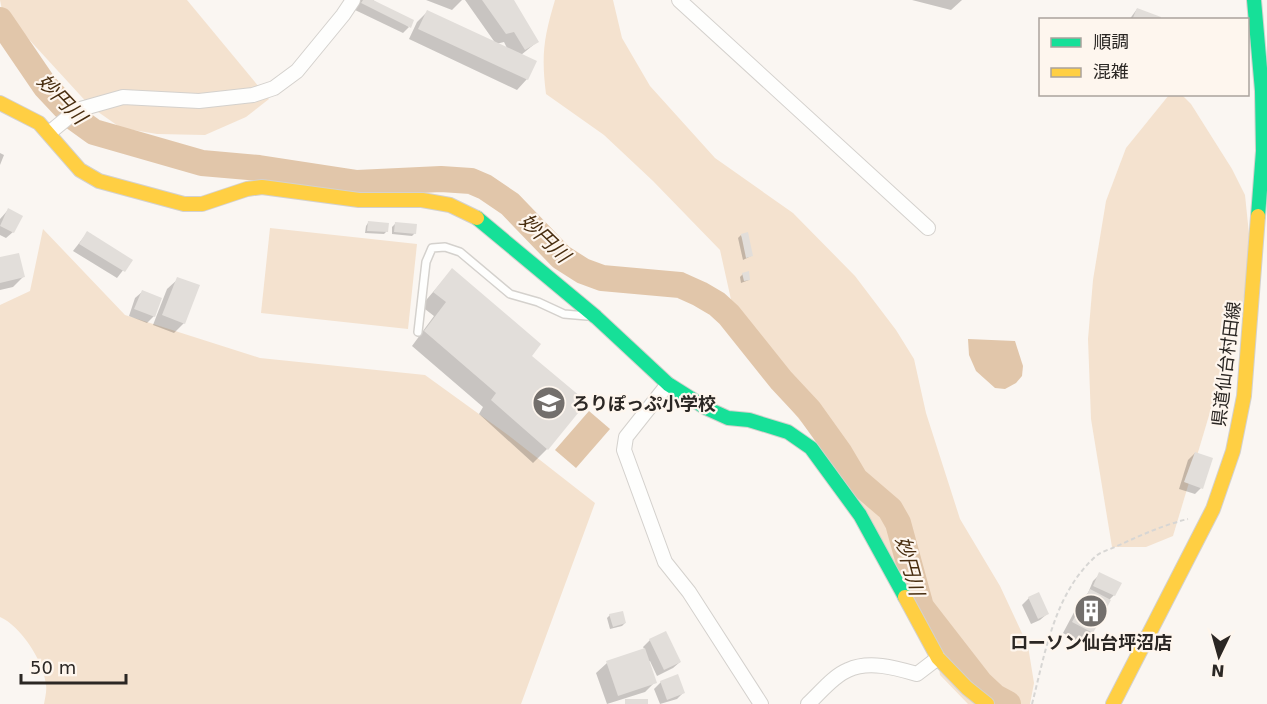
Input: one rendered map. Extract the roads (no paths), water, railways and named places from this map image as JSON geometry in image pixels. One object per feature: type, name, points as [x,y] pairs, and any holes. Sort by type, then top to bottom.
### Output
[{"type":"street","points":[[49,133],[72,114],[123,97],[200,101],[253,95],[274,88],[297,71],[353,0]]},
{"type":"street","points":[[679,0],[928,228]]},
{"type":"street","name":"県道仙台村田線","points":[[1113,704],[1209,518],[1233,451],[1244,396],[1263,151],[1262,91],[1254,0]]},
{"type":"street","points":[[0,103],[39,123],[80,170],[99,181],[184,204],[202,204],[247,189],[261,187],[359,200],[422,200],[450,205],[477,218],[596,317],[668,384],[706,408],[728,418],[749,420],[788,432],[811,448],[860,515],[938,658],[987,704]]},
{"type":"street","points":[[668,384],[626,437],[624,450],[666,562],[689,592],[761,704]]},
{"type":"street","points":[[808,704],[838,676],[849,669],[881,666],[917,674],[938,658]]},
{"type":"lane","points":[[418,332],[426,262],[432,248],[445,247],[460,252],[510,294],[538,302],[564,314],[596,317]]},
{"type":"waterway","name":"妙円川","points":[[0,20],[45,86],[76,119],[94,132],[202,163],[259,168],[357,183],[441,179],[471,181],[485,187],[510,204],[561,257],[583,271],[602,278],[680,285],[717,304],[729,315],[781,380],[809,410],[855,479],[890,509],[898,523],[921,607],[980,683],[995,697],[1008,704]]},
{"type":"place","name":"ろりぽっぷ小学校","points":[[549,403]]},
{"type":"place","name":"ローソン仙台坪沼店","points":[[1091,611]]}]
